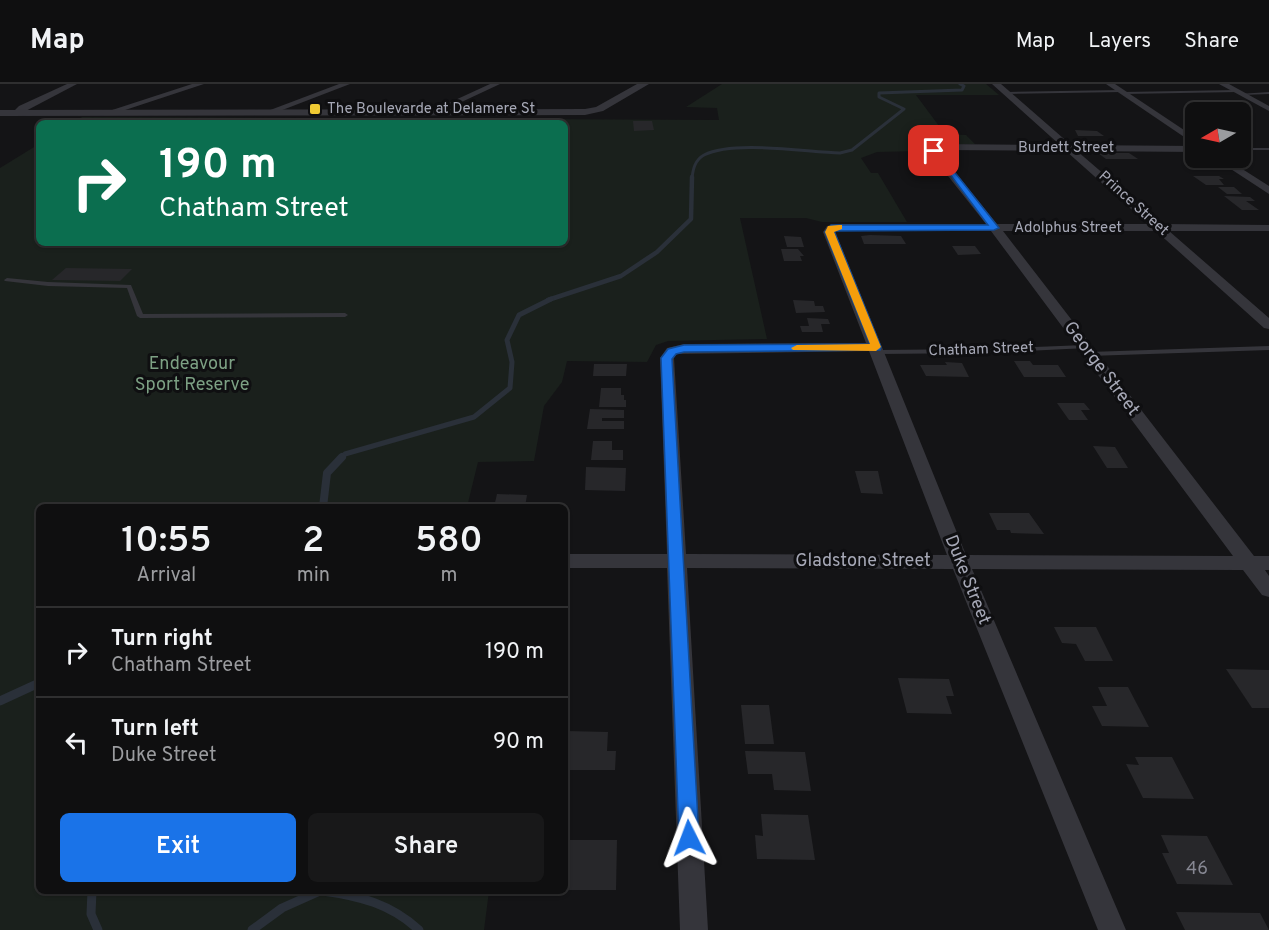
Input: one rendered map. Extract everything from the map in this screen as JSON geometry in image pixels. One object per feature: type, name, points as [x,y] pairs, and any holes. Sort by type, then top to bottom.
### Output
[{"type":"street","points":[[0,122],[22,108],[72,84]]},
{"type":"street","points":[[110,112],[108,110],[125,101],[181,84]]},
{"type":"street","points":[[110,112],[200,84]]},
{"type":"street","points":[[269,112],[346,84]]},
{"type":"street","points":[[433,112],[496,84]]},
{"type":"street","points":[[0,112],[593,111],[644,84]]},
{"type":"street","name":"Prince Street","points":[[996,84],[1269,325]]},
{"type":"street","points":[[1110,84],[1185,135]]},
{"type":"street","points":[[1223,84],[1269,109]]},
{"type":"street","name":"Burdett Street","points":[[936,149],[1185,149]]},
{"type":"street","name":"George Street","points":[[936,149],[934,152],[1269,590]]},
{"type":"street","points":[[1234,168],[1269,191]]},
{"type":"street","name":"Adolphus Street","points":[[831,228],[1269,228]]},
{"type":"street","name":"Duke Street","points":[[831,228],[829,232],[959,561],[1112,930]]},
{"type":"street","name":"Chatham Street","points":[[675,561],[667,358],[672,351],[684,348],[877,350]]},
{"type":"street","name":"Gladstone Street","points":[[568,561],[1269,563]]},
{"type":"street","points":[[675,561],[694,930]]},
{"type":"lane","points":[[1007,93],[1269,93]]},
{"type":"lane","points":[[1251,149],[1269,149]]},
{"type":"lane","points":[[7,280],[48,284],[129,286],[140,316],[345,315]]},
{"type":"lane","name":"Chatham Street","points":[[877,350],[1269,348]]},
{"type":"green space","name":"Endeavour Sport Reserve","points":[[722,84],[986,84],[999,95],[916,95],[945,134],[966,135],[975,144],[929,144],[920,151],[877,152],[861,158],[871,173],[878,173],[907,222],[822,222],[806,218],[740,218],[767,339],[668,341],[656,345],[647,362],[567,361],[562,382],[544,406],[534,461],[478,462],[468,504],[36,504],[36,894],[489,894],[484,930],[0,930],[0,168],[36,146],[36,246],[568,246],[568,120],[77,120],[82,117],[719,120],[717,108],[686,107]]},
{"type":"building","points":[[633,121],[652,121],[654,130],[634,131]]},
{"type":"building","points":[[1075,130],[1097,131],[1104,136],[1078,136]]},
{"type":"building","points":[[1098,153],[1129,153],[1138,159],[1106,159]]},
{"type":"building","points":[[1193,176],[1219,176],[1224,179],[1219,179],[1224,185],[1206,185]]},
{"type":"building","points":[[1218,187],[1234,187],[1242,194],[1227,194]]},
{"type":"building","points":[[1224,196],[1250,197],[1255,201],[1246,201],[1259,210],[1242,210]]},
{"type":"building","points":[[784,236],[801,237],[804,247],[787,247]]},
{"type":"building","points":[[861,236],[901,236],[906,244],[864,244]]},
{"type":"building","points":[[952,246],[975,246],[981,254],[958,255]]},
{"type":"building","points":[[781,249],[798,249],[804,256],[800,256],[802,261],[784,261]]},
{"type":"building","points":[[66,268],[132,269],[120,281],[52,280]]},
{"type":"building","points":[[793,300],[814,301],[815,306],[823,306],[825,312],[796,313]]},
{"type":"building","points":[[807,318],[828,319],[830,324],[821,324],[823,332],[802,332],[800,326],[809,326]]},
{"type":"building","points":[[1014,361],[1030,361],[1033,365],[1058,365],[1066,377],[1024,377]]},
{"type":"building","points":[[945,362],[962,363],[969,377],[926,376],[920,365],[947,365]]},
{"type":"building","points":[[594,364],[627,364],[626,376],[593,376]]},
{"type":"building","points":[[601,388],[621,388],[626,407],[599,407]]},
{"type":"building","points":[[1057,403],[1084,403],[1090,410],[1081,410],[1088,420],[1069,420]]},
{"type":"building","points":[[590,409],[624,410],[624,418],[602,418],[602,421],[624,421],[624,429],[587,429]]},
{"type":"building","points":[[593,441],[612,441],[612,450],[623,450],[623,460],[591,460]]},
{"type":"building","points":[[1093,446],[1115,447],[1128,468],[1107,468]]},
{"type":"building","points":[[586,467],[626,468],[625,491],[585,490]]},
{"type":"building","points":[[855,471],[878,471],[883,494],[861,493]]},
{"type":"building","points":[[497,494],[527,495],[526,504],[495,504]]},
{"type":"building","points":[[989,513],[1029,513],[1044,534],[1011,533],[1010,530],[997,530]]},
{"type":"building","points":[[1054,627],[1096,627],[1113,661],[1085,661],[1076,644],[1062,643]]},
{"type":"building","points":[[1226,669],[1269,670],[1269,708],[1252,708]]},
{"type":"building","points":[[898,678],[949,679],[954,696],[946,696],[952,714],[907,713]]},
{"type":"building","points":[[1098,687],[1128,687],[1149,727],[1102,726],[1092,706],[1107,706]]},
{"type":"building","points":[[741,705],[769,705],[774,744],[745,744]]},
{"type":"building","points":[[568,731],[608,732],[607,751],[616,751],[615,770],[568,770]]},
{"type":"building","points":[[745,751],[805,752],[811,791],[774,790],[772,774],[748,774]]},
{"type":"building","points":[[1135,757],[1172,757],[1194,799],[1143,798],[1126,764],[1139,765]]},
{"type":"building","points":[[761,814],[808,815],[815,860],[757,859],[755,835],[763,836]]},
{"type":"building","points":[[1161,835],[1207,836],[1233,885],[1177,884],[1162,853],[1169,853]]},
{"type":"building","points":[[568,840],[617,840],[616,890],[568,890]]},
{"type":"building","points":[[1176,912],[1260,913],[1269,930],[1185,930]]},
{"type":"waterway","points":[[692,178],[698,159],[704,155],[733,148],[840,153],[852,150],[904,109],[879,97],[879,93],[962,90],[964,86],[960,84]]},
{"type":"waterway","points":[[551,299],[621,276],[657,252],[691,219],[692,177]]},
{"type":"waterway","points":[[342,457],[345,454],[474,417],[510,388],[512,362],[507,340],[519,315],[551,299]]},
{"type":"waterway","points":[[323,504],[327,473],[342,457]]},
{"type":"waterway","points":[[0,701],[36,684]]},
{"type":"waterway","points":[[92,894],[91,914],[98,930]]},
{"type":"waterway","points":[[252,930],[282,908],[313,894]]},
{"type":"waterway","points":[[339,894],[386,908],[419,930]]},
{"type":"slow traffic","points":[[797,348],[876,347],[829,232],[831,228],[839,227]]},
{"type":"place","name":"The Boulevarde at Delamere St","points":[[315,109]]},
{"type":"route","points":[[689,838],[667,358],[672,351],[684,348],[876,347],[829,232],[831,228],[994,228],[934,151]]}]
